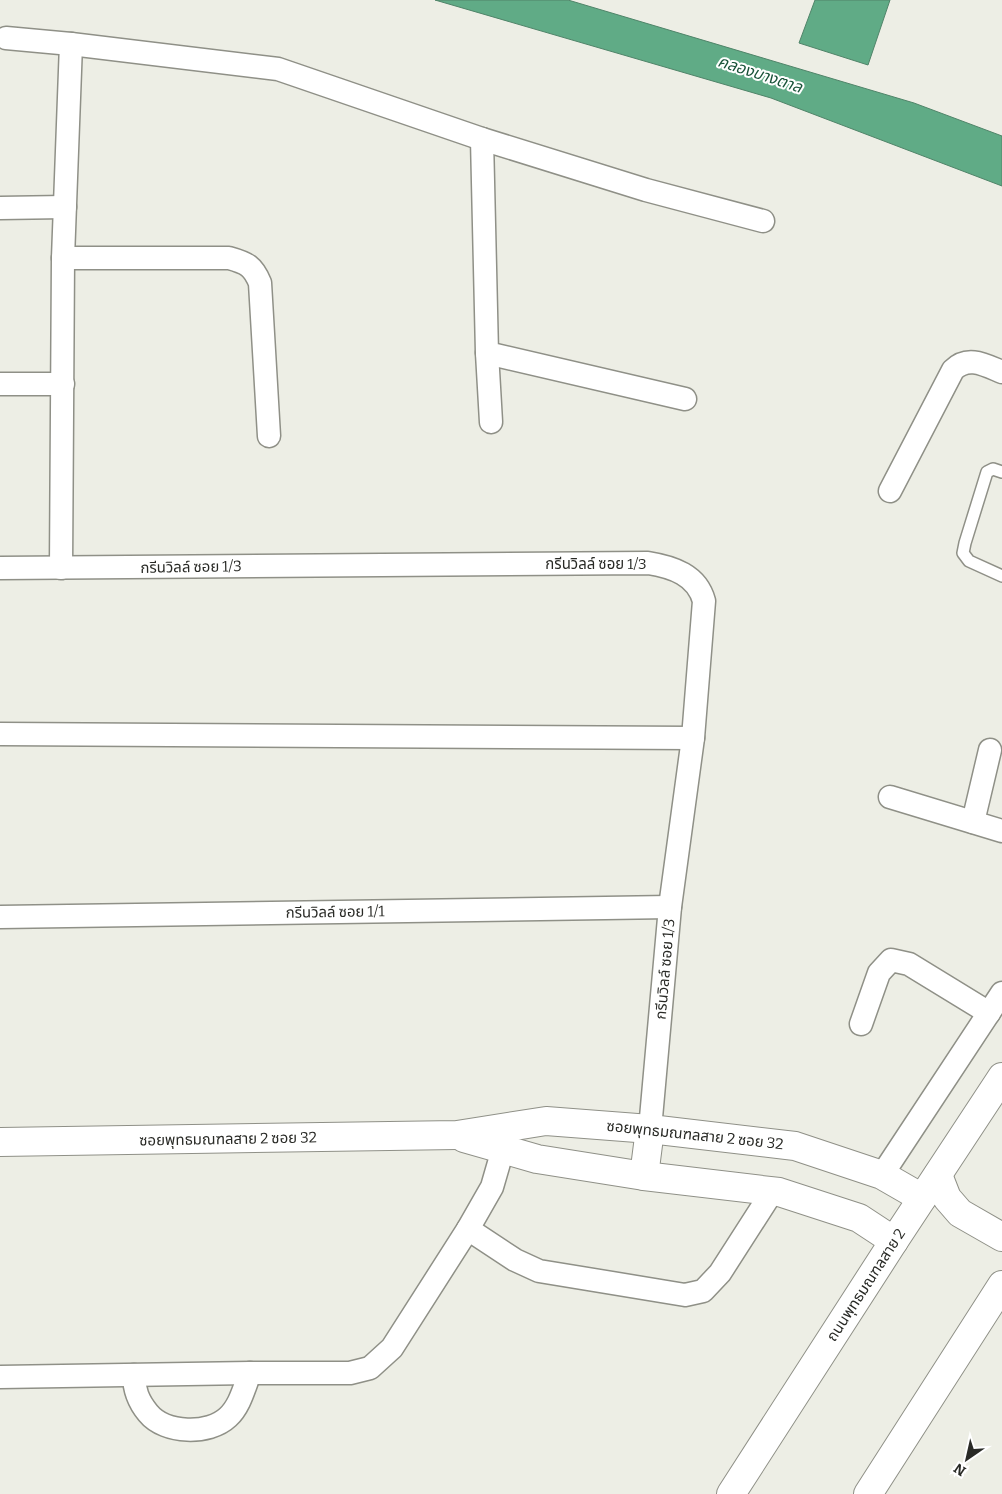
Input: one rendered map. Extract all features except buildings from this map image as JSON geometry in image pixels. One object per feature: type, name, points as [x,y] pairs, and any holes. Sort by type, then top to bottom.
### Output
[{"type":"street","points":[[6,38],[278,68],[482,139],[646,190],[763,221]]},
{"type":"street","points":[[61,568],[65,207],[72,44]]},
{"type":"street","points":[[482,139],[487,353],[491,422]]},
{"type":"street","points":[[0,208],[65,207]]},
{"type":"street","points":[[64,258],[229,258],[242,262],[256,271],[260,283],[269,436]]},
{"type":"street","points":[[487,353],[685,399]]},
{"type":"street","points":[[890,491],[953,370],[958,364],[973,361],[1002,372]]},
{"type":"street","points":[[0,384],[64,384]]},
{"type":"street","name":"กรีนวิลล์ ซอย 1/3","points":[[0,568],[648,563],[662,565],[684,574],[694,582],[702,592],[704,601],[693,738],[670,906],[650,1128]]},
{"type":"street","points":[[0,734],[693,738]]},
{"type":"street","points":[[973,822],[990,750]]},
{"type":"street","points":[[890,797],[1002,831]]},
{"type":"street","name":"กรีนวิลล์ ซอย 1/1","points":[[0,917],[670,906]]},
{"type":"street","points":[[861,1024],[879,973],[891,960],[909,964],[989,1014]]},
{"type":"street","points":[[882,1175],[1002,993]]},
{"type":"street","name":"ถนนพุทธมณฑลสาย 2","points":[[731,1494],[922,1198],[1002,1078]]},
{"type":"street","name":"ซอยพุทธมณฑลสาย 2 ซอย 32","points":[[0,1142],[457,1136],[546,1121],[650,1128],[795,1146],[882,1175],[922,1198]]},
{"type":"street","points":[[644,1176],[650,1128]]},
{"type":"street","name":"ซอยพุทธมณฑลสาย 2 ซอย 32","points":[[457,1136],[537,1159],[644,1176],[779,1192],[859,1218],[894,1241]]},
{"type":"street","points":[[0,1377],[350,1373],[370,1368],[392,1348],[468,1229],[492,1187],[504,1149]]},
{"type":"street","points":[[938,1175],[947,1198],[960,1213],[1002,1237]]},
{"type":"street","points":[[468,1229],[516,1260],[539,1271],[685,1295],[703,1290],[720,1273],[772,1192]]},
{"type":"street","points":[[868,1494],[1002,1285]]},
{"type":"street","points":[[134,1375],[136,1396],[149,1415],[164,1424],[182,1430],[202,1430],[223,1422],[230,1416],[239,1402],[250,1373]]},
{"type":"lane","points":[[1002,472],[993,469],[987,472],[965,543],[964,553],[969,561],[1002,576]]},
{"type":"water","name":"คลองบางตาล","points":[[435,0],[568,0],[914,103],[1002,136],[1002,186],[771,98]]},
{"type":"water","points":[[815,0],[890,0],[868,65],[799,43]]}]
